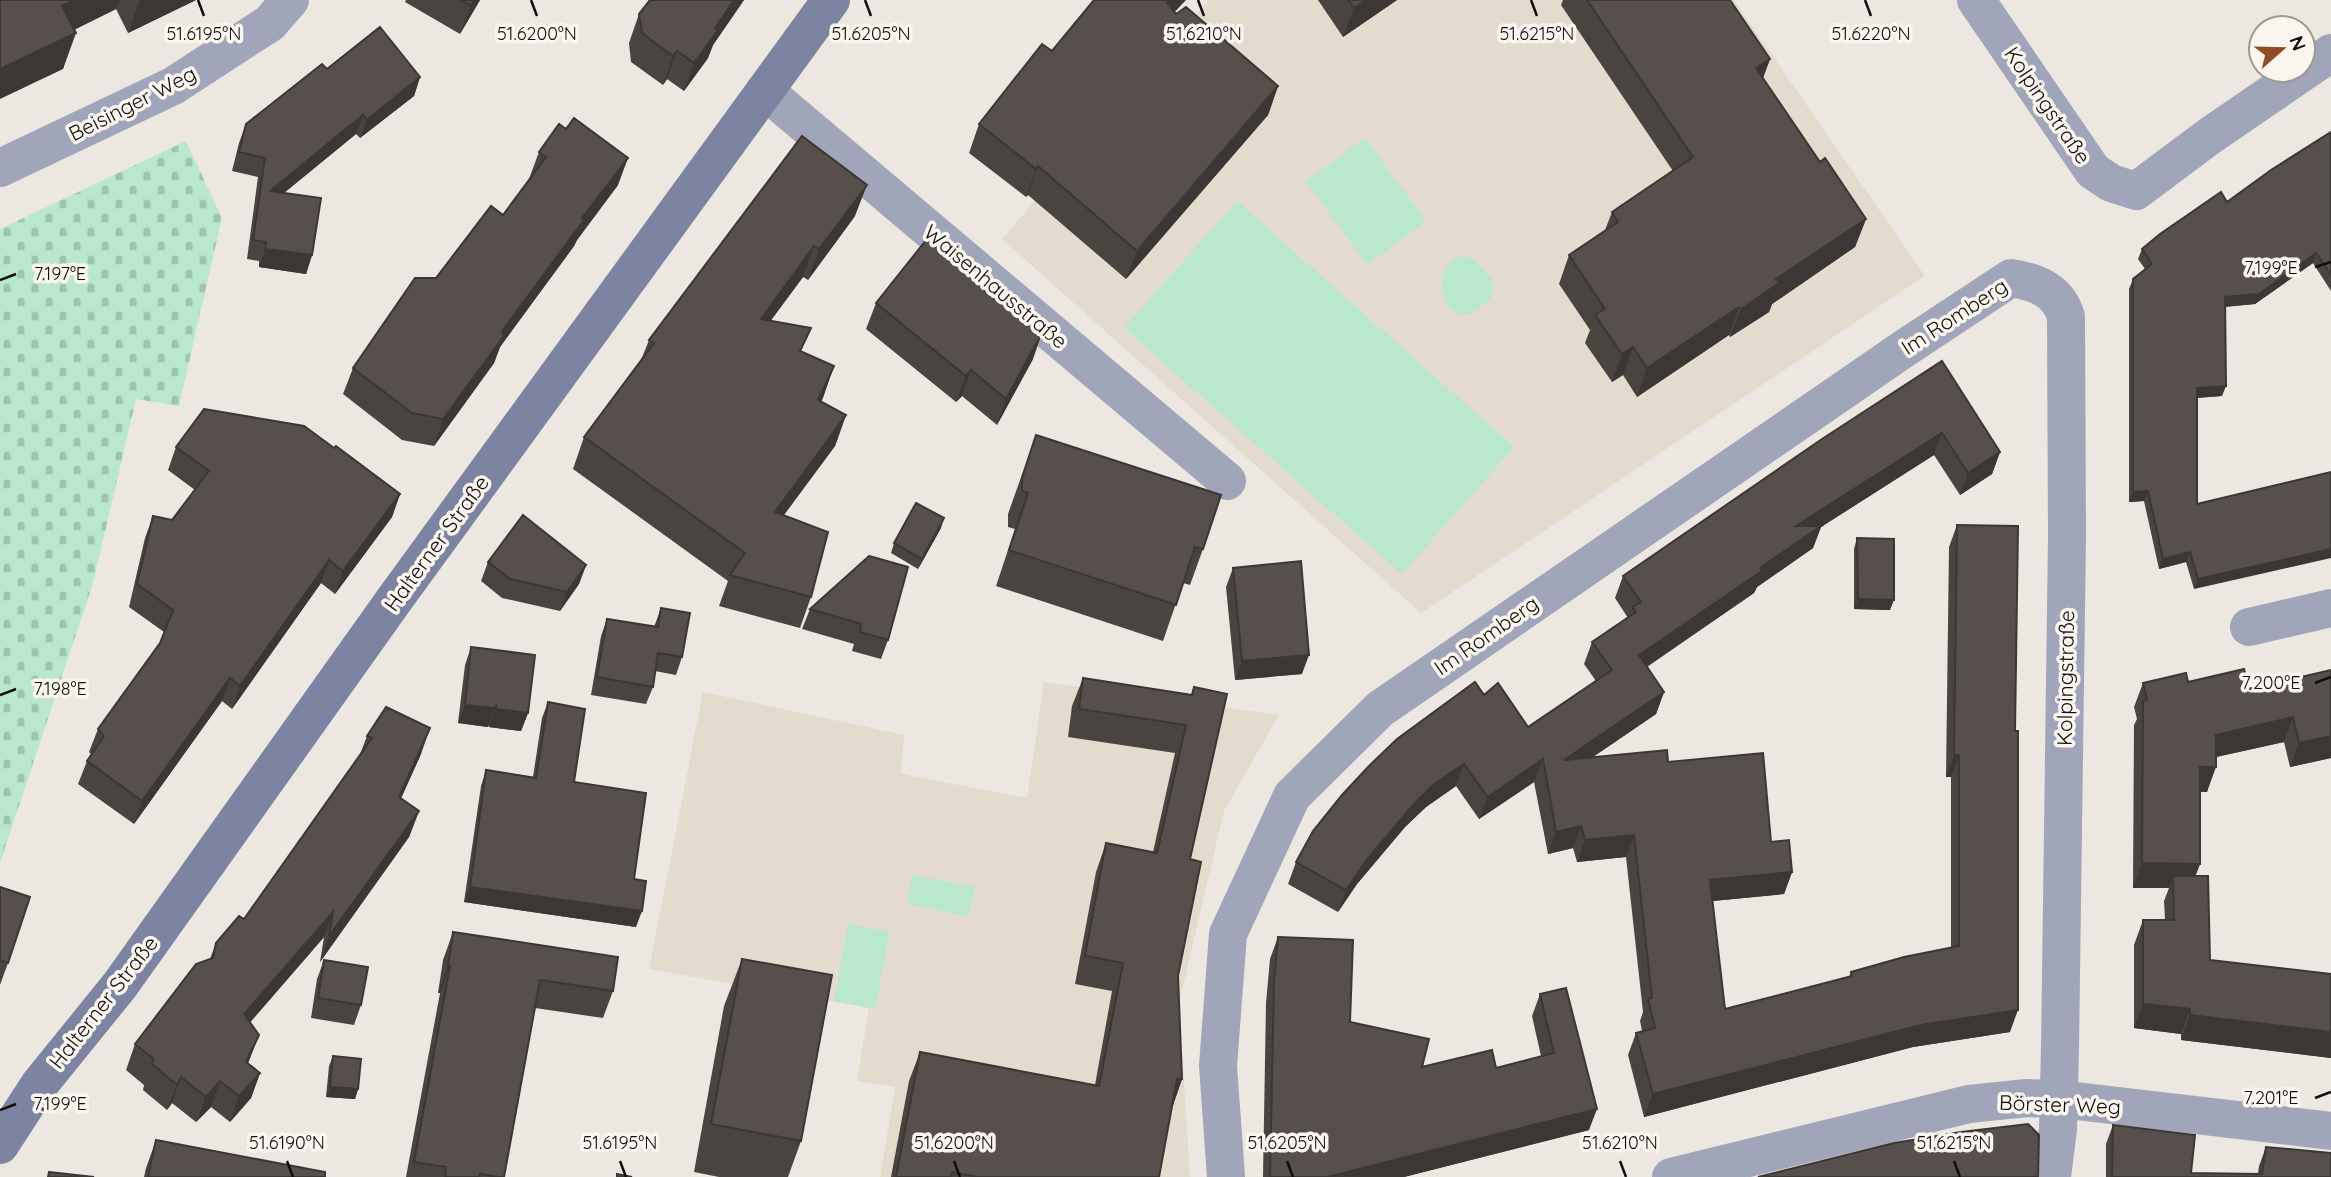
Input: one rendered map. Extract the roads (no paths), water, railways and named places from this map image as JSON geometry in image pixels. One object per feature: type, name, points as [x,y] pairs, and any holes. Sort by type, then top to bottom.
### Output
[{"type":"main road","name":"Halterner Straße","points":[[0,1145],[39,1085],[120,985],[394,600],[831,0]]},
{"type":"main road","name":"Halterner Straße","points":[[0,1110],[39,1085]]},
{"type":"street","name":"Beisinger Weg","points":[[0,168],[173,86],[270,23],[290,0]]},
{"type":"street","name":"Kolpingstraße","points":[[1976,0],[2093,170],[2111,183],[2136,191],[2211,135],[2331,53]]},
{"type":"street","name":"Waisenhausstraße","points":[[765,91],[1227,481]]},
{"type":"street","name":"Im Romberg","points":[[1226,1177],[1218,1066],[1228,934],[1292,796],[1380,709],[2001,284],[2011,278],[2024,280]]},
{"type":"street","name":"Kolpingstraße","points":[[2024,280],[2051,291],[2062,303],[2066,317],[2067,537],[2059,1099],[2052,1177]]},
{"type":"street","points":[[2249,627],[2331,608]]},
{"type":"street","name":"Börster Weg","points":[[1671,1177],[1969,1104],[2027,1098],[2059,1099],[2331,1130]]}]
